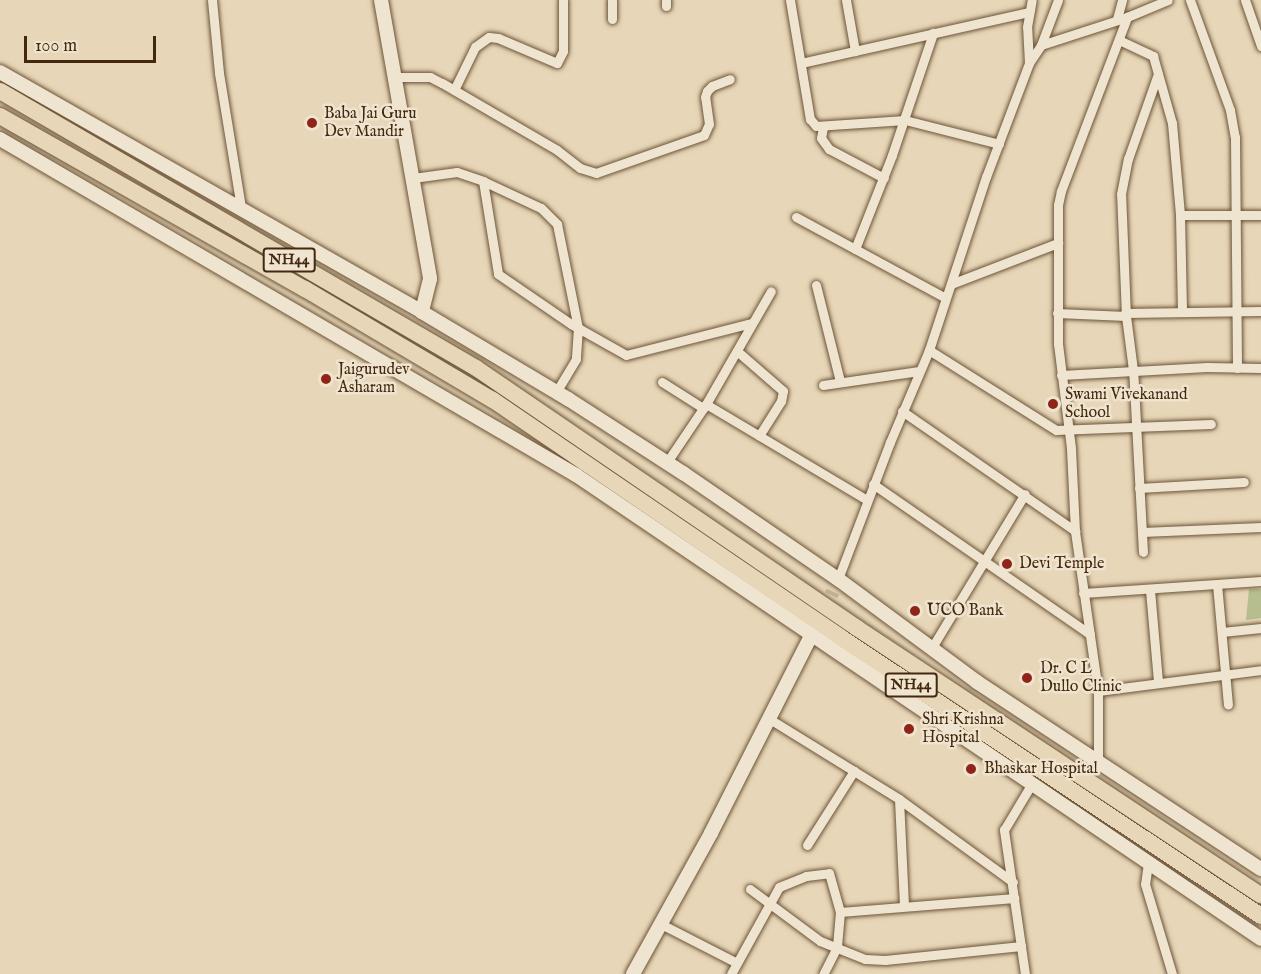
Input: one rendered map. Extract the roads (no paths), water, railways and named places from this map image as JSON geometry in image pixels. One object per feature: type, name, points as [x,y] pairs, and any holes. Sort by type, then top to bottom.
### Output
[{"type":"highway","name":"NH44","points":[[0,91],[411,330],[524,399],[857,628],[1261,895]]},
{"type":"highway","name":"NH44","points":[[0,116],[304,288],[493,400],[887,669],[1261,916]]},
{"type":"street","points":[[212,0],[219,73],[240,208]]},
{"type":"street","points":[[381,0],[430,279],[422,312]]},
{"type":"street","points":[[454,90],[475,47],[489,37],[498,38],[558,63],[563,51],[563,0]]},
{"type":"street","points":[[612,0],[612,19]]},
{"type":"street","points":[[790,0],[810,119],[816,126],[905,120],[999,144]]},
{"type":"street","points":[[846,0],[855,51]]},
{"type":"street","points":[[1029,63],[1029,12],[1032,0]]},
{"type":"street","points":[[836,585],[873,484],[929,350],[1029,63],[1041,45],[1058,0]]},
{"type":"street","points":[[1117,19],[1122,0]]},
{"type":"street","points":[[1041,45],[1127,17],[1168,0]]},
{"type":"street","points":[[1190,0],[1233,124],[1237,216],[1237,368]]},
{"type":"street","points":[[1245,0],[1260,42]]},
{"type":"street","points":[[801,63],[1029,12]]},
{"type":"street","points":[[1098,763],[1098,691],[1075,531],[1068,431],[1061,375],[1057,313],[1058,205],[1061,191],[1127,17]]},
{"type":"street","points":[[855,249],[905,120],[933,33]]},
{"type":"street","points":[[1119,40],[1154,56],[1175,137],[1180,215],[1182,312]]},
{"type":"street","points":[[0,72],[422,312],[667,462],[836,585],[1098,763],[1261,869]]},
{"type":"street","points":[[1143,552],[1133,370],[1126,315],[1122,183],[1158,74]]},
{"type":"street","points":[[396,77],[430,77],[557,150],[580,168],[596,173],[705,135],[709,124],[705,97],[707,91],[712,86],[730,79]]},
{"type":"street","points":[[823,127],[821,138],[829,149],[884,178]]},
{"type":"street","points":[[0,139],[576,475],[1261,939]]},
{"type":"street","points":[[413,178],[457,172],[483,181],[541,208],[557,224],[578,328],[576,359],[556,392]]},
{"type":"street","points":[[483,181],[498,274],[578,328],[626,355],[752,323]]},
{"type":"street","points":[[1180,215],[1261,215]]},
{"type":"street","points":[[796,217],[946,298]]},
{"type":"street","points":[[951,284],[1058,243]]},
{"type":"street","points":[[816,285],[840,381]]},
{"type":"street","points":[[667,462],[704,406],[771,291]]},
{"type":"street","points":[[1057,313],[1126,315],[1261,311]]},
{"type":"street","points":[[929,350],[1048,426],[1068,431],[1211,424]]},
{"type":"street","points":[[736,351],[783,391],[781,401],[759,436]]},
{"type":"street","points":[[1061,375],[1133,370],[1261,368]]},
{"type":"street","points":[[823,385],[919,371]]},
{"type":"street","points":[[662,382],[867,500]]},
{"type":"street","points":[[902,411],[1025,494],[1075,531]]},
{"type":"street","points":[[1139,488],[1244,482]]},
{"type":"street","points":[[873,484],[1090,634]]},
{"type":"street","points":[[931,649],[1025,494]]},
{"type":"street","points":[[1142,532],[1261,526]]},
{"type":"street","points":[[1083,593],[1261,581]]},
{"type":"street","points":[[1217,584],[1228,705]]},
{"type":"street","points":[[1150,590],[1158,682]]},
{"type":"street","points":[[1222,632],[1261,628]]},
{"type":"street","points":[[633,974],[711,833],[812,634]]},
{"type":"street","points":[[1098,691],[1261,670]]},
{"type":"street","points":[[768,718],[899,799],[1013,882]]},
{"type":"street","points":[[807,845],[854,771]]},
{"type":"street","points":[[1025,974],[1004,830],[1031,785]]},
{"type":"street","points":[[899,799],[904,906]]},
{"type":"street","points":[[1148,863],[1145,884],[1172,974]]},
{"type":"street","points":[[731,974],[780,887],[806,876],[829,873],[840,912],[837,947],[823,974]]},
{"type":"street","points":[[750,889],[820,941],[864,959],[885,960],[1021,946]]},
{"type":"street","points":[[840,912],[1014,898]]},
{"type":"street","points":[[661,924],[737,963]]},
{"type":"tunnel","points":[[822,614],[833,591]]},
{"type":"place","name":"Baba Jai Guru Dev Mandir","points":[[312,123]]},
{"type":"place","name":"Jaigurudev Asharam","points":[[326,379]]},
{"type":"place","name":"Swami Vivekanand School","points":[[1053,404]]},
{"type":"place","name":"Devi Temple","points":[[1007,564]]},
{"type":"place","name":"UCO Bank","points":[[915,611]]},
{"type":"place","name":"Dr. C L Dullo Clinic","points":[[1027,678]]},
{"type":"place","name":"Shri Krishna Hospital","points":[[909,729]]},
{"type":"place","name":"Bhaskar Hospital","points":[[971,769]]}]
